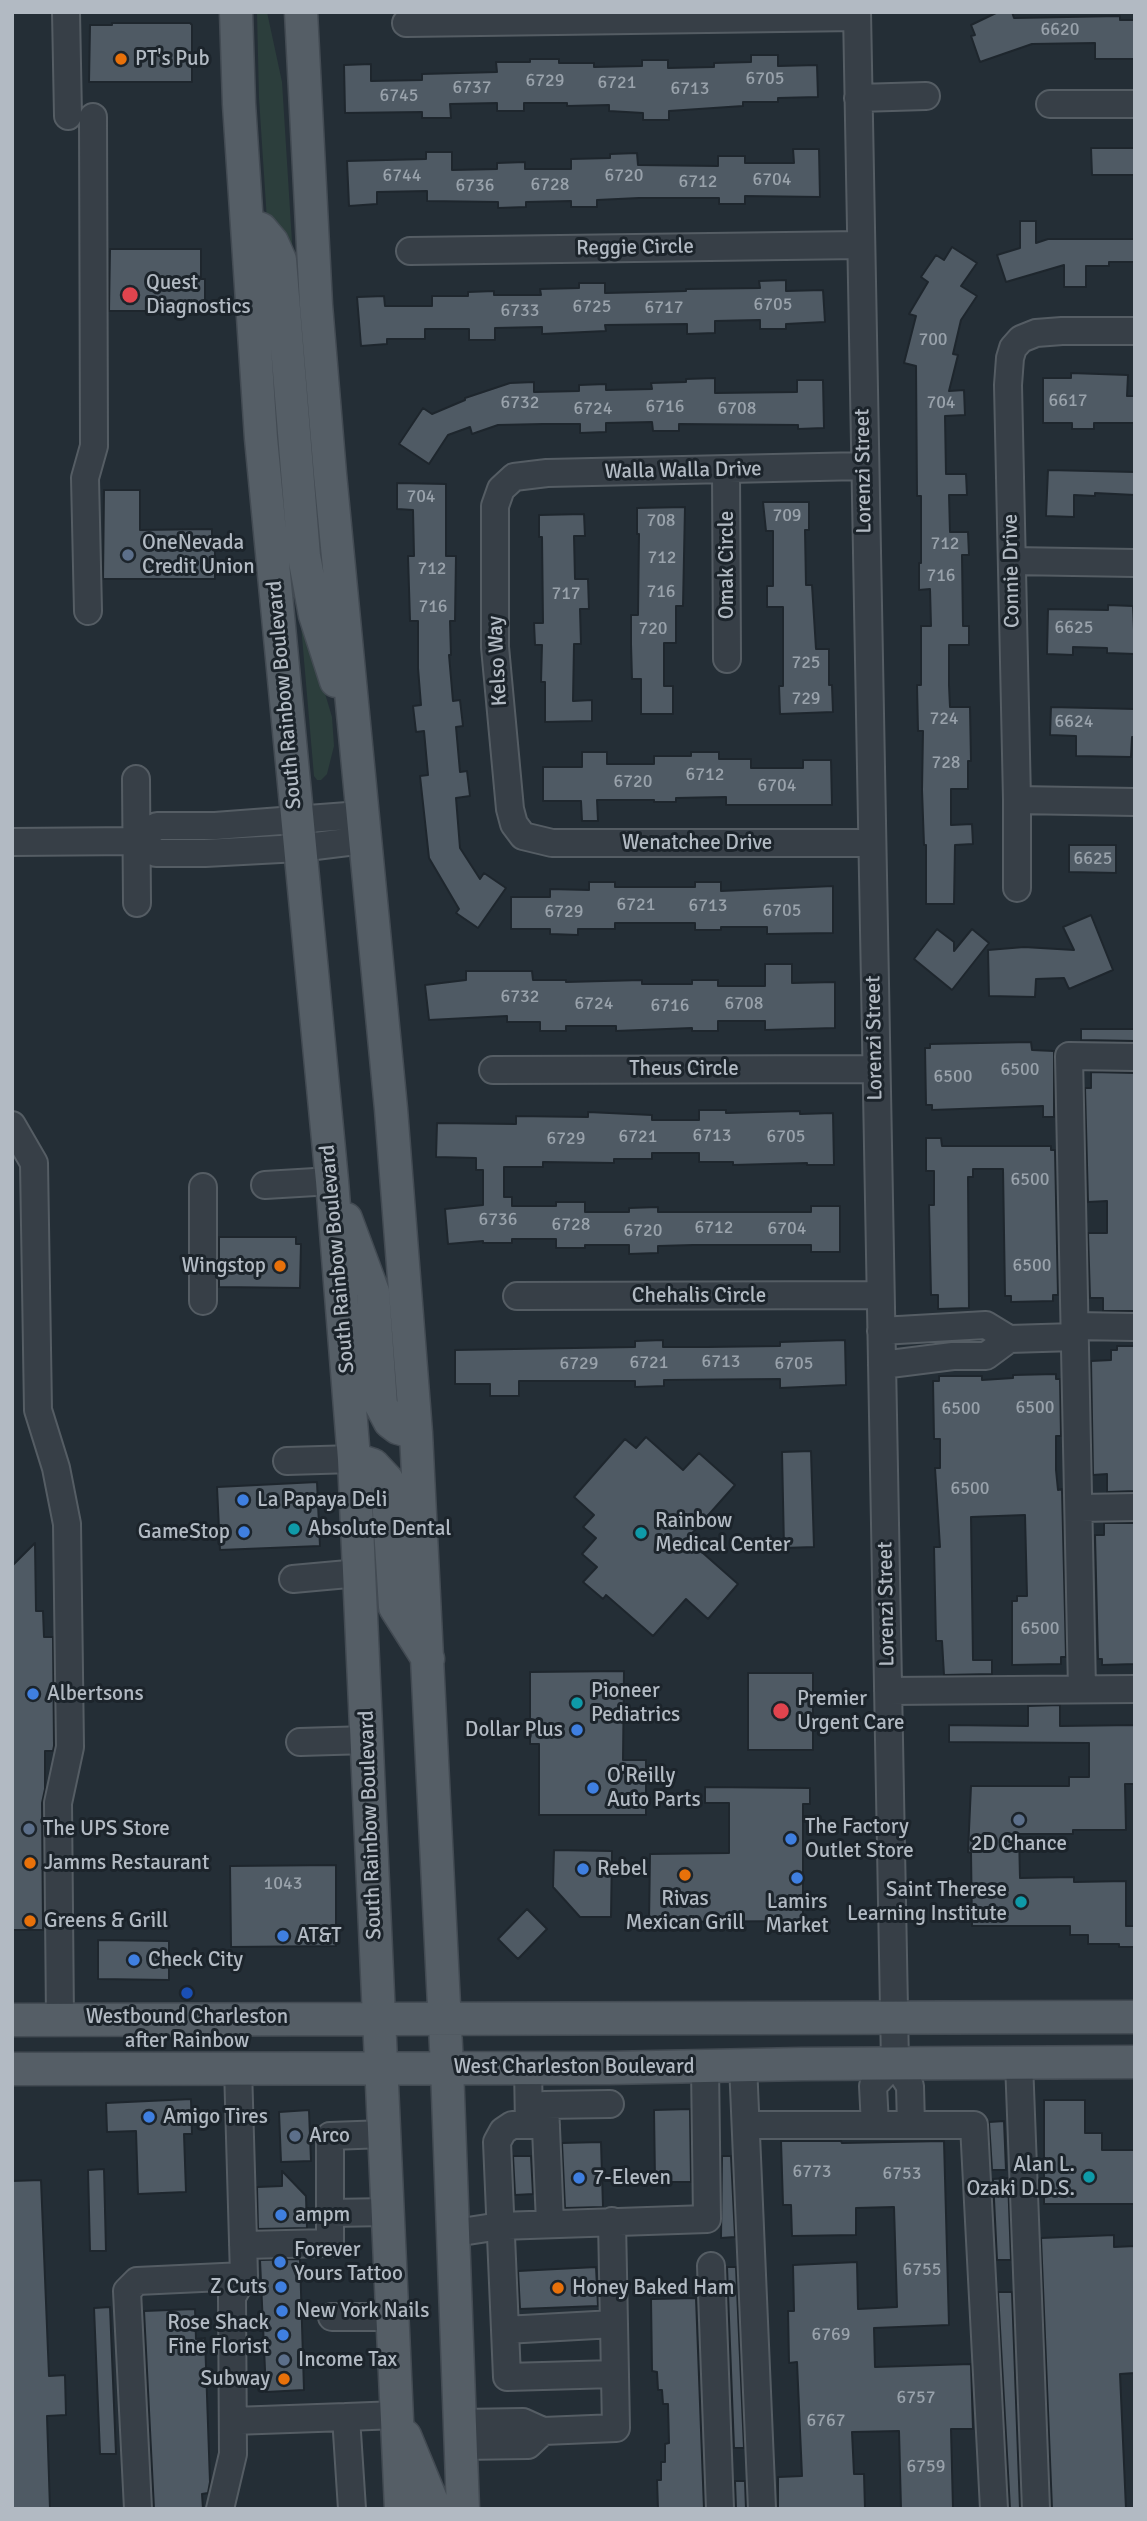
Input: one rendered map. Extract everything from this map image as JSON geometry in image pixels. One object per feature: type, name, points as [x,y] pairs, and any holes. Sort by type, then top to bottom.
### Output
[{"type":"main road","name":"South Rainbow Boulevard","points":[[236,12],[239,104],[261,438],[332,1181],[354,1459],[401,2509]]},
{"type":"main road","points":[[301,12],[316,305],[354,740],[393,1122],[416,1433],[455,2233],[463,2509]]},
{"type":"main road","points":[[247,224],[261,229],[272,242],[280,260],[304,556],[315,615],[354,740]]},
{"type":"main road","points":[[332,1181],[373,1292],[381,1405],[390,1422],[398,1428],[416,1433]]},
{"type":"main road","points":[[354,1459],[373,1465],[387,1480],[395,1607],[429,1660]]},
{"type":"main road","points":[[12,2020],[1135,2017]]},
{"type":"main road","name":"West Charleston Boulevard","points":[[12,2069],[705,2067],[743,2064],[1135,2062]]},
{"type":"main road","points":[[397,2415],[435,2509]]},
{"type":"street","points":[[66,12],[80,116],[94,446],[85,478],[88,611]]},
{"type":"street","points":[[406,23],[857,14]]},
{"type":"street","name":"Lorenzi Street","points":[[857,14],[895,2063]]},
{"type":"street","points":[[858,98],[926,96]]},
{"type":"street","points":[[1051,104],[1135,104]]},
{"type":"street","name":"Reggie Circle","points":[[410,251],[860,244]]},
{"type":"street","name":"Connie Drive","points":[[1017,888],[1008,385],[1010,358],[1016,344],[1026,336],[1048,331],[1135,331]]},
{"type":"street","name":"Walla Walla Drive","points":[[504,485],[514,477],[523,475],[864,466]]},
{"type":"street","name":"Omak Circle","points":[[726,471],[727,659]]},
{"type":"street","name":"Kelso Way","points":[[504,485],[497,496],[495,506],[495,648],[510,809],[513,824],[523,836]]},
{"type":"street","points":[[1012,561],[1135,563]]},
{"type":"street","points":[[136,779],[137,903]]},
{"type":"street","points":[[1017,800],[1135,803]]},
{"type":"street","points":[[12,842],[137,841],[157,826],[215,826],[298,834],[363,828]]},
{"type":"street","name":"Wenatchee Drive","points":[[523,836],[552,842],[872,842]]},
{"type":"street","points":[[1082,1689],[1069,1056],[1135,1056]]},
{"type":"street","name":"Theus Circle","points":[[493,1069],[876,1069]]},
{"type":"street","points":[[12,1125],[34,1163],[38,1410],[55,1468],[67,1524],[70,1748],[58,1803],[60,2020]]},
{"type":"street","points":[[265,1185],[332,1181]]},
{"type":"street","points":[[203,1187],[203,1301]]},
{"type":"street","name":"Chehalis Circle","points":[[517,1296],[880,1295]]},
{"type":"street","points":[[881,1331],[986,1325],[1009,1339]]},
{"type":"street","points":[[882,1365],[953,1356],[986,1356],[1009,1339],[1135,1326]]},
{"type":"street","points":[[287,1461],[354,1459]]},
{"type":"street","points":[[1080,1508],[1135,1507]]},
{"type":"street","points":[[293,1579],[359,1573]]},
{"type":"street","points":[[888,1690],[1135,1689]]},
{"type":"street","points":[[300,1742],[368,1740]]},
{"type":"street","points":[[1019,2062],[1036,2509]]},
{"type":"street","points":[[875,2125],[873,2086],[895,2063],[910,2086],[911,2125]]},
{"type":"street","points":[[743,2064],[762,2509]]},
{"type":"street","points":[[528,2067],[550,2223]]},
{"type":"street","points":[[455,2233],[500,2226],[550,2223],[708,2218],[705,2067]]},
{"type":"street","points":[[220,2509],[233,2454],[232,2297],[244,2276],[238,2068]]},
{"type":"street","points":[[537,2125],[545,2105],[610,2104]]},
{"type":"street","points":[[537,2125],[512,2125],[503,2131],[497,2142],[507,2377],[615,2374]]},
{"type":"street","points":[[746,2125],[974,2125],[994,2509]]},
{"type":"street","points":[[243,2245],[330,2242],[330,2136],[385,2134]]},
{"type":"street","points":[[330,2213],[388,2212]]},
{"type":"street","points":[[460,2435],[528,2445],[543,2431],[617,2428],[612,2221]]},
{"type":"street","points":[[711,2266],[720,2509]]},
{"type":"street","points":[[138,2509],[127,2291],[137,2281],[244,2276]]},
{"type":"street","points":[[332,2317],[393,2317]]},
{"type":"street","points":[[505,2330],[614,2325]]},
{"type":"street","points":[[233,2421],[397,2415]]},
{"type":"street","points":[[346,2417],[352,2509]]},
{"type":"shaded area","points":[[257,12],[267,12],[282,82],[296,306],[267,221],[259,98]]},
{"type":"shaded area","points":[[271,277],[305,626],[332,717],[334,746],[327,774],[321,780],[314,776]]},
{"type":"building","points":[[998,12],[1012,12],[1014,18],[1120,16],[1120,20],[1135,20],[1135,59],[1095,59],[1095,43],[1032,44],[980,62],[971,36],[975,35],[971,25]]},
{"type":"building","name":"PT's Pub","points":[[190,23],[192,82],[89,82],[90,25]]},
{"type":"building","points":[[751,55],[778,55],[778,66],[817,65],[818,97],[778,98],[778,102],[743,102],[743,106],[669,111],[669,120],[643,120],[643,113],[609,111],[609,105],[567,106],[567,103],[524,103],[524,111],[497,111],[497,103],[450,104],[451,118],[422,118],[422,112],[345,113],[344,65],[371,64],[371,81],[422,80],[422,74],[497,72],[496,62],[530,62],[530,59],[559,59],[559,63],[594,63],[594,67],[642,66],[642,60],[668,60],[668,68],[714,67],[714,63],[751,62]]},
{"type":"building","points":[[1091,148],[1135,148],[1135,175],[1092,175]]},
{"type":"building","points":[[793,149],[819,149],[820,197],[745,196],[745,204],[719,204],[719,198],[639,198],[597,200],[597,207],[571,207],[571,201],[526,202],[526,207],[498,208],[498,202],[427,201],[427,191],[377,192],[377,204],[349,206],[347,161],[426,159],[426,152],[452,152],[452,170],[497,169],[497,163],[525,162],[525,169],[571,169],[571,159],[610,158],[610,154],[637,153],[638,165],[718,166],[718,156],[745,156],[745,163],[794,163]]},
{"type":"building","points":[[1020,221],[1036,221],[1036,243],[1048,239],[1135,239],[1135,262],[1109,262],[1109,266],[1086,266],[1086,287],[1064,287],[1064,265],[1006,282],[997,255],[1020,248]]},
{"type":"building","points":[[952,247],[977,263],[961,286],[977,296],[961,320],[953,354],[958,355],[949,391],[964,390],[965,415],[945,416],[946,474],[966,474],[967,495],[949,495],[950,532],[968,532],[969,555],[962,555],[963,626],[969,626],[969,645],[949,645],[949,685],[950,707],[970,707],[971,761],[968,761],[968,789],[951,789],[951,825],[972,824],[973,844],[955,845],[954,904],[926,904],[923,731],[918,731],[917,685],[921,685],[921,626],[931,626],[930,589],[919,590],[921,496],[917,496],[916,366],[904,363],[916,316],[909,314],[928,282],[921,277],[936,255],[944,260]]},
{"type":"building","points":[[110,249],[201,249],[205,311],[109,311]]},
{"type":"building","points":[[786,280],[786,291],[823,290],[825,322],[786,324],[786,329],[760,329],[760,320],[715,321],[715,333],[687,334],[687,324],[605,325],[606,331],[542,334],[542,327],[495,328],[495,340],[469,340],[469,329],[425,329],[425,339],[387,339],[387,344],[361,346],[357,297],[384,296],[385,306],[432,306],[432,296],[468,296],[468,292],[494,291],[494,295],[541,295],[540,289],[579,288],[579,283],[605,283],[605,293],[760,288],[759,281]]},
{"type":"building","points":[[1071,373],[1128,375],[1127,396],[1135,396],[1135,423],[1094,423],[1094,429],[1072,429],[1072,423],[1043,423],[1043,378],[1071,378]]},
{"type":"building","points":[[715,378],[715,393],[797,392],[797,380],[823,380],[824,428],[798,429],[798,425],[679,424],[679,431],[653,431],[652,422],[606,423],[606,432],[580,433],[580,424],[498,425],[472,434],[470,427],[448,435],[429,464],[399,444],[423,408],[432,414],[465,398],[510,383],[534,382],[534,392],[579,391],[579,385],[606,384],[606,390],[652,389],[651,383]]},
{"type":"building","points":[[1048,470],[1135,472],[1135,495],[1074,495],[1074,517],[1046,516]]},
{"type":"building","points":[[397,483],[446,484],[446,556],[456,556],[455,621],[450,621],[449,655],[453,701],[460,700],[463,726],[456,727],[460,772],[467,771],[470,796],[456,798],[460,848],[480,879],[484,873],[506,888],[478,928],[456,913],[459,909],[429,858],[420,776],[428,775],[424,731],[416,732],[413,706],[421,705],[418,621],[410,621],[408,556],[414,556],[413,510],[397,509]]},
{"type":"building","name":"OneNevada Credit Union","points":[[104,490],[140,490],[140,530],[212,529],[215,579],[103,579]]},
{"type":"building","points":[[763,502],[809,502],[809,530],[805,530],[806,585],[812,585],[816,649],[829,649],[829,685],[832,685],[833,712],[780,714],[779,686],[783,686],[783,607],[767,607],[767,586],[773,586],[773,531],[766,531]]},
{"type":"building","points":[[685,507],[683,606],[676,606],[676,643],[664,643],[664,686],[673,686],[673,714],[641,714],[641,679],[632,679],[631,644],[631,615],[638,615],[637,508]]},
{"type":"building","points":[[584,514],[585,536],[574,536],[575,579],[588,579],[589,609],[580,609],[581,644],[574,644],[573,701],[592,700],[592,721],[545,722],[545,682],[541,682],[542,645],[535,645],[534,623],[543,623],[542,537],[539,537],[539,515]]},
{"type":"building","points":[[1108,605],[1133,606],[1135,654],[1107,653],[1107,648],[1073,647],[1073,655],[1047,654],[1048,609],[1108,610]]},
{"type":"building","points":[[1051,707],[1135,709],[1135,737],[1132,737],[1131,757],[1076,756],[1076,736],[1050,735]]},
{"type":"building","points":[[582,752],[607,752],[607,764],[654,764],[654,756],[691,756],[691,752],[719,752],[719,759],[751,759],[751,768],[803,768],[803,760],[831,760],[832,805],[726,805],[726,797],[676,798],[676,802],[597,800],[598,821],[582,821],[581,801],[543,801],[543,767],[582,767]]},
{"type":"building","points":[[1069,845],[1116,845],[1116,873],[1069,872]]},
{"type":"building","points":[[589,882],[615,882],[615,887],[695,887],[695,882],[721,882],[721,891],[833,886],[833,933],[767,934],[767,927],[695,930],[695,923],[615,923],[615,929],[578,929],[578,935],[550,934],[550,929],[511,929],[511,897],[550,897],[550,889],[589,890]]},
{"type":"building","points":[[1091,915],[1113,970],[1069,989],[1064,978],[1036,979],[1035,997],[989,996],[988,950],[1024,947],[1074,950],[1063,927]]},
{"type":"building","points":[[937,929],[954,942],[954,951],[972,929],[989,943],[952,990],[914,959]]},
{"type":"building","points":[[765,964],[792,964],[792,983],[835,982],[835,1028],[765,1030],[765,1021],[718,1021],[718,1031],[692,1031],[692,1028],[616,1031],[616,1026],[566,1026],[566,1031],[540,1031],[540,1022],[507,1022],[507,1016],[429,1020],[425,985],[466,980],[466,971],[532,971],[533,980],[642,980],[642,984],[692,984],[692,980],[718,980],[718,986],[765,986]]},
{"type":"building","points":[[1081,1029],[1135,1029],[1135,1041],[1081,1040]]},
{"type":"building","points":[[1031,1042],[1032,1050],[1054,1051],[1054,1117],[1043,1117],[1043,1106],[932,1110],[932,1105],[926,1105],[925,1048],[930,1048],[930,1044]]},
{"type":"building","points":[[1091,1072],[1135,1073],[1135,1311],[1103,1311],[1103,1298],[1090,1298],[1088,1233],[1107,1233],[1107,1201],[1088,1202],[1085,1088],[1091,1088]]},
{"type":"building","points":[[699,1110],[726,1110],[726,1113],[833,1113],[834,1165],[733,1165],[733,1162],[699,1162],[699,1153],[652,1153],[652,1159],[614,1159],[614,1163],[543,1162],[543,1167],[504,1167],[504,1197],[512,1197],[512,1206],[556,1206],[556,1202],[585,1202],[585,1212],[629,1212],[629,1208],[658,1207],[658,1212],[811,1212],[811,1206],[840,1206],[840,1252],[811,1252],[811,1245],[693,1245],[658,1246],[658,1253],[629,1254],[629,1245],[556,1248],[556,1239],[448,1244],[445,1209],[483,1205],[483,1170],[476,1170],[476,1158],[436,1157],[437,1123],[516,1124],[516,1116],[588,1117],[588,1112],[652,1115],[652,1120],[699,1120]]},
{"type":"building","points":[[926,1138],[941,1138],[942,1146],[1051,1146],[1051,1150],[1055,1150],[1058,1295],[1053,1295],[1053,1301],[1011,1302],[1011,1296],[1005,1296],[1003,1169],[973,1169],[973,1177],[968,1177],[969,1308],[938,1309],[938,1295],[931,1295],[929,1205],[934,1205],[934,1171],[926,1171]]},
{"type":"building","points":[[219,1237],[296,1237],[296,1244],[301,1244],[300,1288],[219,1287]]},
{"type":"building","points":[[663,1340],[663,1347],[707,1347],[780,1346],[780,1342],[845,1340],[846,1385],[780,1388],[780,1379],[664,1380],[664,1386],[635,1387],[635,1381],[519,1381],[519,1396],[490,1396],[490,1384],[455,1384],[455,1350],[635,1347],[635,1341]]},
{"type":"building","points":[[1117,1346],[1135,1346],[1135,1491],[1107,1492],[1107,1474],[1093,1475],[1091,1361],[1111,1360],[1111,1350],[1117,1350]]},
{"type":"building","points":[[1056,1374],[1056,1379],[1060,1379],[1061,1436],[1056,1436],[1056,1470],[1058,1490],[1062,1489],[1066,1657],[1061,1657],[1061,1664],[1012,1665],[1012,1601],[1017,1601],[1017,1596],[1027,1596],[1025,1515],[971,1517],[973,1660],[992,1660],[992,1674],[944,1675],[942,1641],[936,1641],[934,1547],[940,1547],[935,1468],[940,1468],[940,1439],[934,1439],[933,1381],[939,1381],[939,1376],[982,1376],[982,1380],[1013,1378],[1013,1375]]},
{"type":"building","name":"Rainbow Medical Center","points":[[646,1437],[683,1470],[699,1453],[735,1485],[687,1539],[738,1584],[708,1619],[686,1599],[653,1636],[606,1595],[603,1599],[583,1582],[597,1567],[582,1554],[596,1538],[583,1527],[594,1515],[574,1497],[625,1439],[636,1448]]},
{"type":"building","points":[[811,1451],[814,1547],[784,1548],[782,1452]]},
{"type":"building","points":[[317,1482],[320,1546],[220,1550],[217,1487]]},
{"type":"building","points":[[1104,1523],[1135,1523],[1135,1664],[1102,1665],[1102,1659],[1098,1659],[1095,1535],[1104,1535]]},
{"type":"building","name":"Albertsons","points":[[35,1543],[36,1611],[43,1611],[44,1637],[53,1637],[54,1746],[53,1751],[45,1751],[45,1789],[42,1803],[43,1930],[12,1930],[12,1566]]},
{"type":"building","points":[[624,1671],[623,1760],[646,1760],[646,1815],[539,1815],[539,1744],[530,1744],[530,1672]]},
{"type":"building","name":"Premier Urgent Care","points":[[748,1673],[813,1673],[813,1750],[748,1750]]},
{"type":"building","points":[[1060,1705],[1060,1726],[1135,1725],[1135,1784],[1125,1784],[1126,1830],[1019,1834],[1020,1878],[1074,1877],[1074,1882],[1126,1881],[1126,1926],[1135,1926],[1135,1947],[1088,1944],[1088,1935],[1070,1935],[1070,1926],[972,1926],[971,1853],[968,1852],[971,1786],[1069,1786],[1069,1777],[1089,1777],[1089,1743],[949,1742],[949,1725],[1028,1726],[1028,1706]]},
{"type":"building","points":[[705,1787],[810,1788],[810,1804],[803,1804],[803,1921],[649,1922],[650,1854],[729,1853],[729,1803],[705,1803]]},
{"type":"building","name":"Rebel","points":[[554,1850],[612,1851],[611,1917],[580,1917],[553,1887]]},
{"type":"building","points":[[336,1865],[336,1946],[231,1947],[230,1866]]},
{"type":"building","points":[[527,1909],[547,1929],[518,1959],[498,1939]]},
{"type":"building","name":"Check City","points":[[98,1940],[169,1941],[169,1980],[98,1979]]},
{"type":"building","points":[[191,2099],[192,2134],[184,2134],[186,2192],[138,2194],[136,2131],[107,2132],[106,2103]]},
{"type":"building","name":"Alan L. Ozaki D.D.S.","points":[[1044,2100],[1085,2100],[1085,2133],[1102,2133],[1102,2150],[1135,2150],[1135,2204],[1044,2204]]},
{"type":"building","points":[[690,2109],[691,2182],[655,2182],[654,2110]]},
{"type":"building","points":[[309,2110],[311,2161],[281,2162],[279,2112]]},
{"type":"building","points":[[1004,2121],[1006,2170],[992,2170],[989,2122]]},
{"type":"building","points":[[781,2141],[944,2141],[949,2325],[874,2328],[875,2367],[971,2364],[973,2429],[951,2429],[953,2509],[901,2509],[899,2431],[852,2432],[854,2474],[864,2474],[865,2509],[778,2509],[778,2477],[802,2476],[797,2362],[789,2363],[788,2311],[794,2311],[793,2265],[857,2262],[858,2309],[897,2307],[894,2207],[856,2208],[856,2235],[792,2236],[791,2205],[783,2205]]},
{"type":"building","name":"7-Eleven","points":[[601,2142],[603,2207],[565,2208],[562,2143]]},
{"type":"building","points":[[513,2156],[531,2156],[533,2194],[515,2195]]},
{"type":"building","points":[[722,2156],[731,2156],[735,2237],[721,2238]]},
{"type":"building","points":[[104,2169],[106,2251],[90,2251],[88,2170]]},
{"type":"building","name":"ampm","points":[[282,2171],[306,2196],[307,2228],[258,2229],[257,2187],[282,2186]]},
{"type":"building","points":[[1008,2178],[1011,2260],[997,2260],[993,2179]]},
{"type":"building","points":[[41,2180],[49,2376],[65,2375],[66,2415],[47,2416],[50,2509],[12,2509],[12,2181]]},
{"type":"building","points":[[1114,2235],[1114,2247],[1135,2246],[1135,2373],[1120,2374],[1126,2509],[1052,2509],[1041,2238]]},
{"type":"building","points":[[300,2259],[304,2390],[266,2392],[260,2260]]},
{"type":"building","name":"Honey Baked Ham","points":[[596,2267],[598,2306],[520,2309],[518,2271]]},
{"type":"building","points":[[727,2267],[736,2267],[744,2448],[734,2448]]},
{"type":"building","points":[[998,2292],[1012,2292],[1020,2509],[1010,2509]]},
{"type":"building","points":[[696,2298],[704,2509],[658,2509],[657,2480],[661,2480],[661,2462],[665,2462],[665,2444],[669,2443],[668,2404],[663,2404],[662,2390],[658,2390],[657,2372],[652,2371],[651,2299]]},
{"type":"building","points":[[110,2307],[116,2454],[100,2454],[94,2308]]},
{"type":"building","points":[[195,2309],[196,2339],[205,2338],[210,2482],[208,2493],[202,2494],[203,2509],[154,2509],[144,2311]]},
{"type":"building","points":[[735,2481],[745,2481],[746,2509],[736,2509]]},
{"type":"place","name":"PT's Pub","points":[[121,59]]},
{"type":"place","name":"Quest Diagnostics","points":[[130,295]]},
{"type":"place","name":"OneNevada Credit Union","points":[[128,555]]},
{"type":"place","name":"Wingstop","points":[[280,1266]]},
{"type":"place","name":"La Papaya Deli","points":[[243,1500]]},
{"type":"place","name":"Absolute Dental","points":[[294,1529]]},
{"type":"place","name":"GameStop","points":[[244,1532]]},
{"type":"place","name":"Rainbow Medical Center","points":[[641,1533]]},
{"type":"place","name":"Albertsons","points":[[33,1694]]},
{"type":"place","name":"Pioneer Pediatrics","points":[[577,1703]]},
{"type":"place","name":"Premier Urgent Care","points":[[781,1711]]},
{"type":"place","name":"Dollar Plus","points":[[577,1730]]},
{"type":"place","name":"O'Reilly Auto Parts","points":[[593,1788]]},
{"type":"place","name":"2D Chance","points":[[1019,1820]]},
{"type":"place","name":"The UPS Store","points":[[29,1829]]},
{"type":"place","name":"The Factory Outlet Store","points":[[791,1839]]},
{"type":"place","name":"Jamms Restaurant","points":[[30,1863]]},
{"type":"place","name":"Rebel","points":[[583,1869]]},
{"type":"place","name":"Rivas Mexican Grill","points":[[685,1875]]},
{"type":"place","name":"Lamirs Market","points":[[797,1878]]},
{"type":"place","name":"Saint Therese Learning Institute","points":[[1021,1902]]},
{"type":"place","name":"Greens & Grill","points":[[30,1921]]},
{"type":"place","name":"AT&T","points":[[283,1936]]},
{"type":"place","name":"Check City","points":[[134,1960]]},
{"type":"place","name":"Westbound Charleston after Rainbow","points":[[187,1993]]},
{"type":"place","name":"Amigo Tires","points":[[149,2117]]},
{"type":"place","name":"Arco","points":[[295,2136]]},
{"type":"place","name":"Alan L. Ozaki D.D.S.","points":[[1089,2177]]},
{"type":"place","name":"7-Eleven","points":[[579,2178]]},
{"type":"place","name":"ampm","points":[[281,2215]]},
{"type":"place","name":"Forever Yours Tattoo","points":[[280,2262]]},
{"type":"place","name":"Z Cuts","points":[[281,2287]]},
{"type":"place","name":"Honey Baked Ham","points":[[558,2288]]},
{"type":"place","name":"New York Nails","points":[[282,2311]]},
{"type":"place","name":"Rose Shack Fine Florist","points":[[283,2335]]},
{"type":"place","name":"Income Tax","points":[[284,2360]]},
{"type":"place","name":"Subway","points":[[284,2379]]}]
